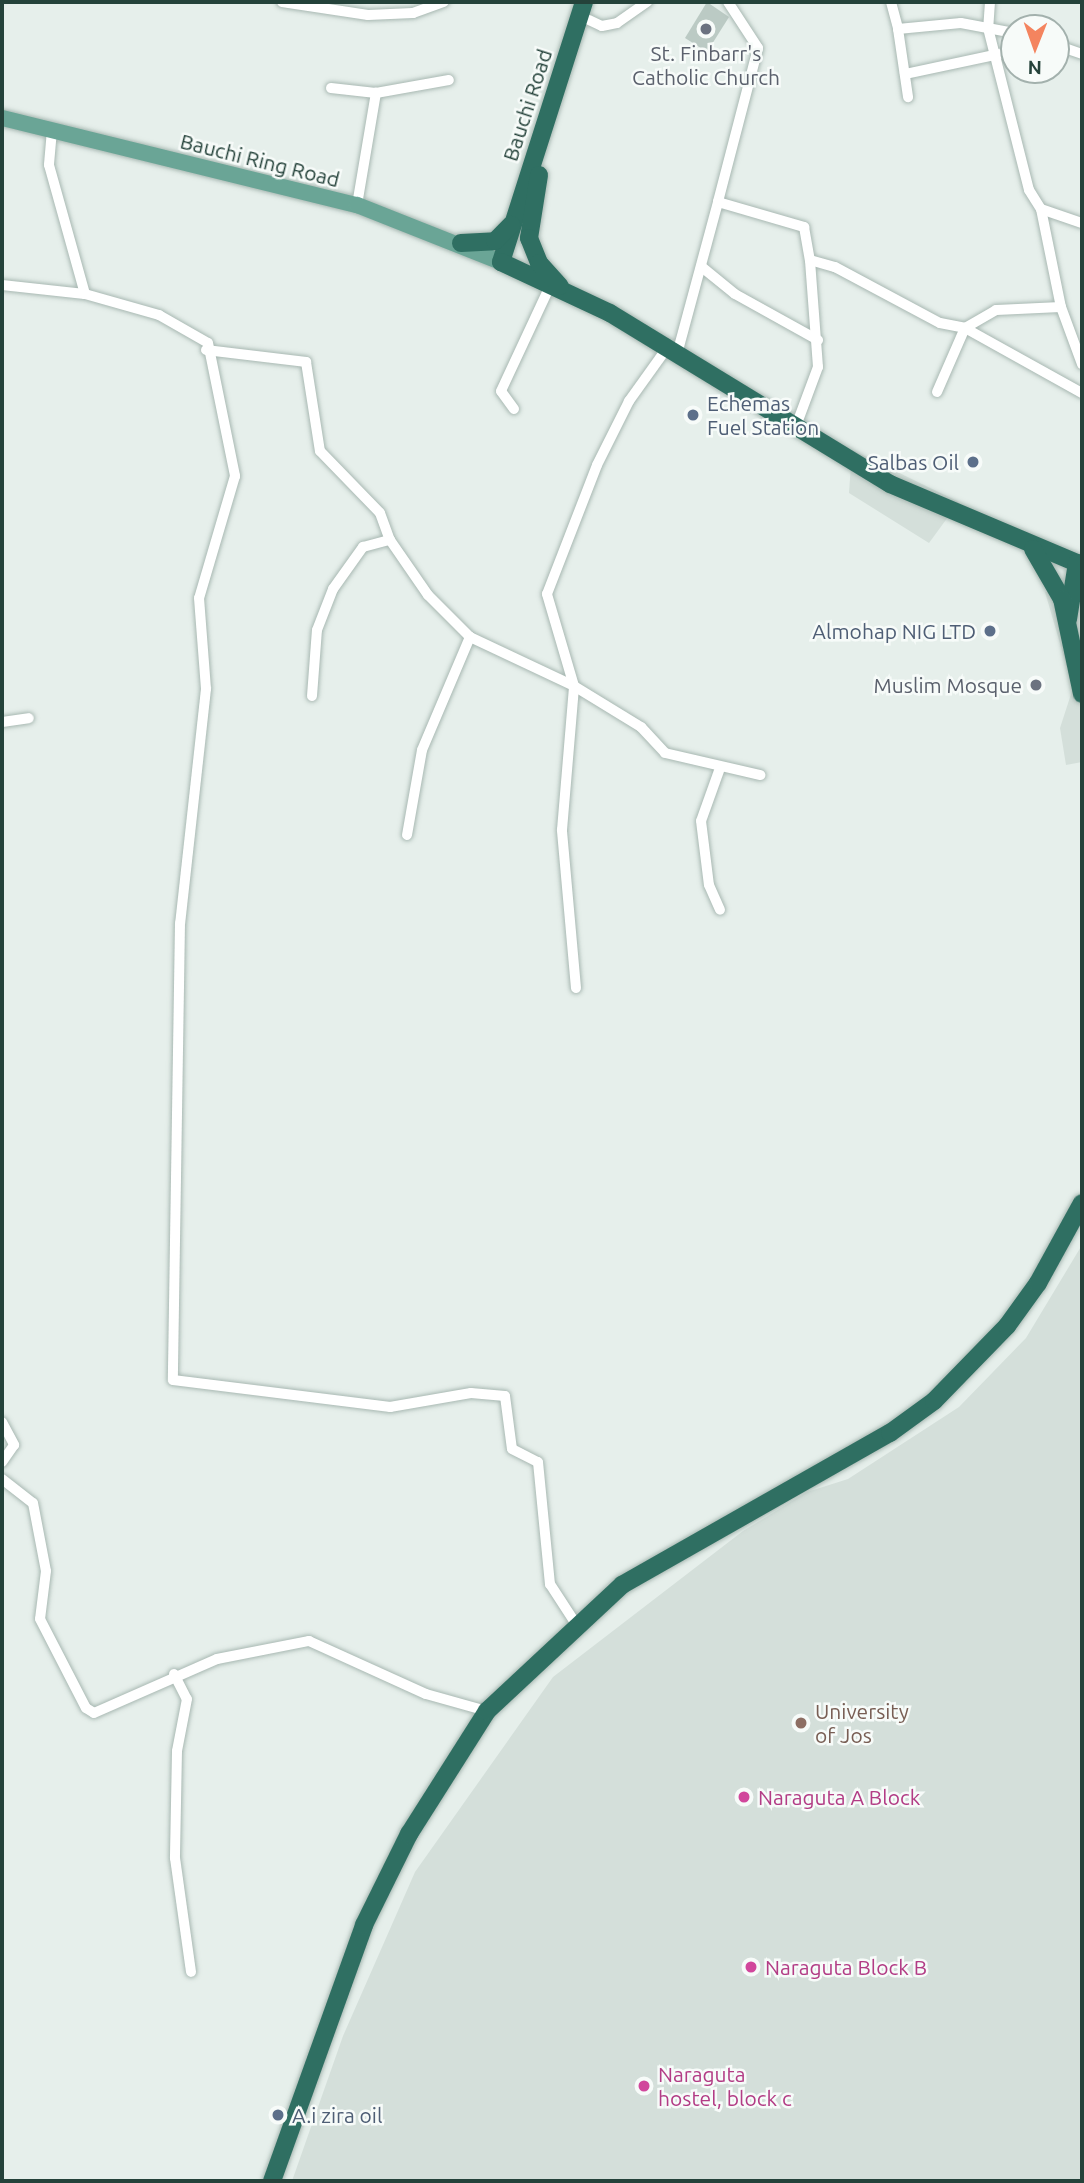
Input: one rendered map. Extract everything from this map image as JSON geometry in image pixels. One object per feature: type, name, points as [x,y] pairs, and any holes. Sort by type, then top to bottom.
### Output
[{"type":"highway","name":"Bauchi Road","points":[[501,262],[584,2]]},
{"type":"highway","name":"Bauchi Road","points":[[569,295],[532,251],[529,224],[535,191],[594,2]]},
{"type":"highway","points":[[461,243],[495,241],[513,222]]},
{"type":"highway","points":[[501,262],[569,295],[672,351],[890,484],[1033,549],[1071,562],[1067,609],[1082,694]]},
{"type":"highway","points":[[1033,549],[1067,609]]},
{"type":"highway","points":[[1067,609],[1082,594]]},
{"type":"highway","points":[[272,2181],[363,1925],[409,1834],[487,1711],[576,1624],[622,1585],[868,1446],[934,1401],[1007,1326],[1038,1283],[1082,1203]]},
{"type":"main road","name":"Bauchi Ring Road","points":[[2,118],[357,205],[461,243],[501,262]]},
{"type":"street","points":[[282,2],[368,15],[412,13],[444,2]]},
{"type":"street","points":[[589,20],[602,26],[617,23],[647,2]]},
{"type":"street","points":[[576,988],[562,830],[575,686],[547,594],[602,455],[629,401],[672,351],[702,268],[758,48],[728,2]]},
{"type":"street","points":[[891,2],[898,29],[908,97]]},
{"type":"street","points":[[990,2],[988,28],[999,54],[1030,190],[1041,208],[1061,307],[1082,364]]},
{"type":"street","points":[[898,29],[961,23],[1000,30]]},
{"type":"street","points":[[905,74],[999,54]]},
{"type":"street","points":[[331,88],[376,93],[449,80]]},
{"type":"street","points":[[357,205],[376,93]]},
{"type":"street","points":[[52,130],[49,165],[85,294]]},
{"type":"street","points":[[718,202],[804,227],[818,340],[817,375],[796,426]]},
{"type":"street","points":[[1041,208],[1082,223]]},
{"type":"street","points":[[810,260],[835,267],[940,323],[965,328],[1082,393]]},
{"type":"street","points":[[702,268],[735,294],[818,340]]},
{"type":"street","points":[[2,285],[85,294],[159,315],[208,343],[206,349],[235,475],[200,598],[206,689],[180,923],[173,1380],[390,1407],[471,1393],[505,1396],[512,1449],[538,1462],[550,1584],[576,1624]]},
{"type":"street","points":[[514,409],[501,391],[550,286]]},
{"type":"street","points":[[937,392],[965,328],[996,310],[1061,307]]},
{"type":"street","points":[[206,349],[306,362],[320,451],[380,513],[390,540],[428,594],[470,636],[575,686],[642,727],[665,753],[720,768],[760,775]]},
{"type":"street","points":[[312,696],[317,629],[333,589],[363,547],[390,540]]},
{"type":"street","points":[[407,835],[422,750],[470,636]]},
{"type":"street","points":[[2,722],[29,718]]},
{"type":"street","points":[[720,768],[701,821],[709,885],[720,910]]},
{"type":"street","points":[[2,1422],[14,1445],[2,1462]]},
{"type":"street","points":[[2,1479],[33,1503],[46,1571],[40,1619],[86,1709],[102,1712],[148,1693],[174,1674],[217,1659],[309,1641],[426,1694],[487,1711]]},
{"type":"street","points":[[174,1674],[187,1699],[177,1751],[175,1858],[191,1972]]},
{"type":"shaded area","points":[[852,450],[959,502],[929,543],[849,493]]},
{"type":"shaded area","points":[[1082,587],[1082,762],[1066,765],[1060,728],[1073,688],[1045,592]]},
{"type":"shaded area","name":"University of Jos","points":[[1082,1245],[1082,2181],[292,2181],[343,2036],[415,1872],[553,1677],[743,1531],[807,1492],[848,1479],[959,1407],[1026,1338]]},
{"type":"building","name":"St. Finbarr's Catholic Church","points":[[707,2],[729,17],[707,52],[685,38]]},
{"type":"place","name":"St. Finbarr's Catholic Church","points":[[706,29]]},
{"type":"place","name":"Echemas Fuel Station","points":[[693,415]]},
{"type":"place","name":"Salbas Oil","points":[[973,462]]},
{"type":"place","name":"Almohap NIG LTD","points":[[990,631]]},
{"type":"place","name":"Muslim Mosque","points":[[1036,685]]},
{"type":"place","name":"University of Jos","points":[[801,1723]]},
{"type":"place","name":"Naraguta A Block","points":[[744,1797]]},
{"type":"place","name":"Naraguta Block B","points":[[751,1967]]},
{"type":"place","name":"Naraguta hostel, block c","points":[[644,2086]]},
{"type":"place","name":"A.i zira oil","points":[[278,2115]]}]
